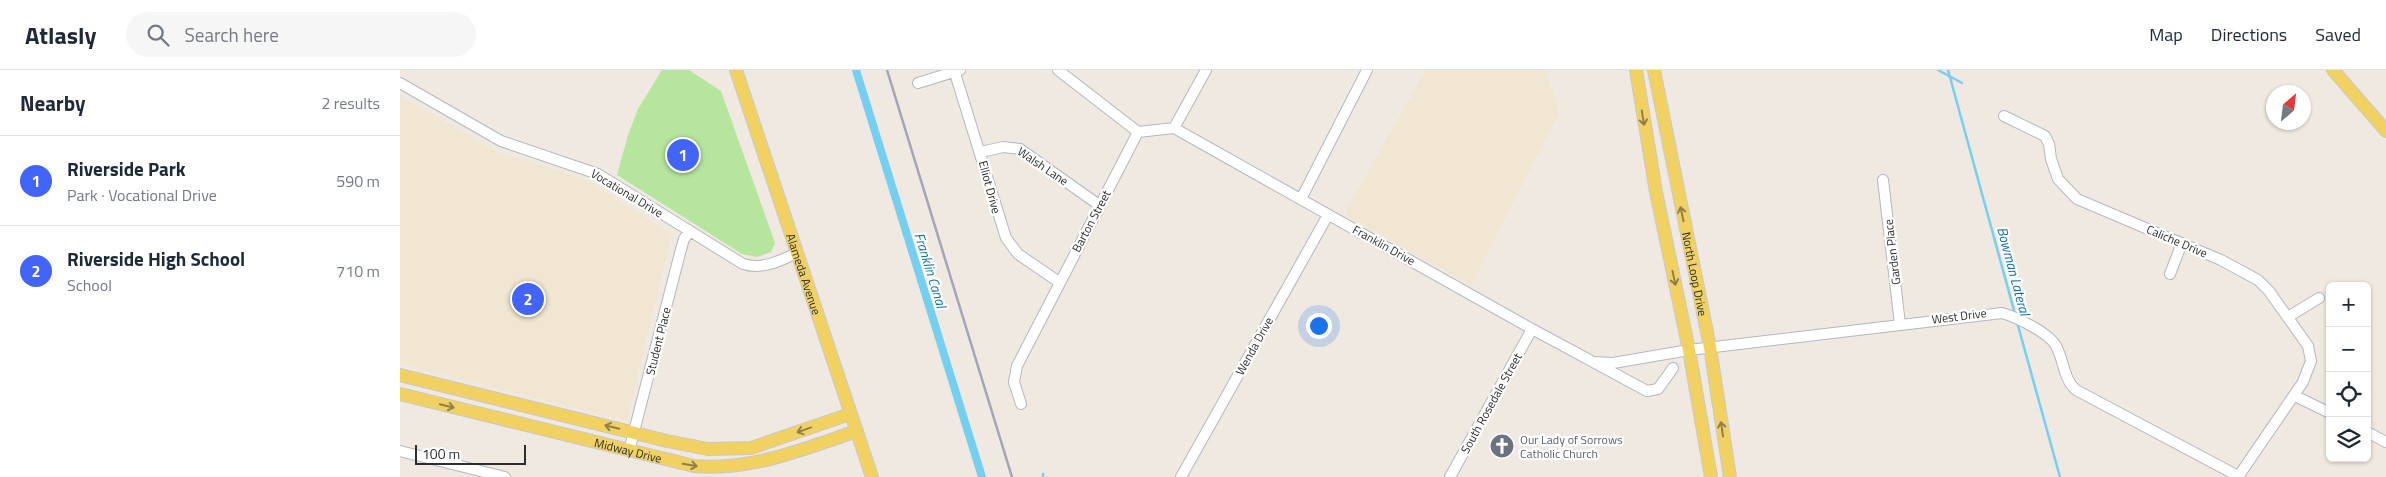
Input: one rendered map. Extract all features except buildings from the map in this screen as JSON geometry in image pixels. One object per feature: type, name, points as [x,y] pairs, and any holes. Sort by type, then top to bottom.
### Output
[{"type":"main road","name":"Alameda Avenue","points":[[736,70],[872,477]]},
{"type":"main road","name":"North Loop Drive","points":[[1636,70],[1656,192],[1689,350],[1711,477]]},
{"type":"main road","name":"North Loop Drive","points":[[1654,70],[1710,347],[1730,477]]},
{"type":"main road","points":[[2333,70],[2386,131]]},
{"type":"main road","name":"Midway Drive","points":[[400,375],[634,433],[708,449],[737,449],[765,443],[850,414]]},
{"type":"main road","name":"Midway Drive","points":[[400,394],[694,466],[734,467],[782,456],[857,431]]},
{"type":"street","points":[[1058,70],[1138,132],[1174,128],[1202,72]]},
{"type":"street","points":[[1301,199],[1367,70]]},
{"type":"street","points":[[918,83],[956,71]]},
{"type":"street","name":"Elliot Drive","points":[[956,71],[1006,238],[1018,254],[1059,282]]},
{"type":"street","name":"Vocational Drive","points":[[400,83],[501,141],[598,174],[743,264],[752,267],[767,265],[797,253]]},
{"type":"street","name":"Caliche Drive","points":[[2004,116],[2045,136],[2049,144],[2051,159],[2058,179],[2077,199],[2221,260],[2258,280],[2269,291],[2308,346],[2311,361],[2303,382],[2238,477]]},
{"type":"street","name":"Franklin Drive","points":[[1174,128],[1532,329],[1650,391],[1662,386],[1673,368]]},
{"type":"street","name":"Barton Street","points":[[1021,404],[1014,382],[1017,366],[1138,132]]},
{"type":"street","name":"Walsh Lane","points":[[981,152],[1003,147],[1020,149],[1099,206]]},
{"type":"street","name":"Garden Place","points":[[1884,180],[1900,324]]},
{"type":"street","name":"Wenda Drive","points":[[1181,477],[1328,215]]},
{"type":"street","name":"Student Place","points":[[629,451],[648,384],[680,253],[684,239],[689,232]]},
{"type":"street","points":[[2170,274],[2182,243]]},
{"type":"street","points":[[2288,317],[2319,298]]},
{"type":"street","name":"West Drive","points":[[1710,347],[1993,312],[2011,316],[2054,342],[2068,381],[2076,390],[2238,477]]},
{"type":"street","name":"South Rosedale Street","points":[[1450,477],[1532,329]]},
{"type":"street","name":"Franklin Drive","points":[[1594,362],[1613,363],[1710,347]]},
{"type":"street","points":[[2294,396],[2326,411]]},
{"type":"street","points":[[2371,434],[2386,442]]},
{"type":"street","points":[[400,451],[505,477]]},
{"type":"shaded area","points":[[1426,70],[1546,70],[1560,111],[1471,285],[1344,214]]},
{"type":"shaded area","points":[[400,96],[497,152],[585,179],[672,234],[627,421],[400,364]]},
{"type":"green space","points":[[662,70],[689,70],[721,91],[775,243],[771,252],[757,257],[742,254],[617,175],[628,135],[638,109]]},
{"type":"waterway","name":"Franklin Canal","points":[[856,70],[982,477]]},
{"type":"waterway","name":"Bowman Lateral","points":[[1938,70],[1962,83]]},
{"type":"waterway","name":"Bowman Lateral","points":[[1948,70],[2015,314]]},
{"type":"waterway","name":"Bowman Lateral","points":[[2017,322],[2060,477]]},
{"type":"railway","points":[[887,70],[1012,477]]},
{"type":"place","name":"Riverside Park","points":[[683,155]]},
{"type":"place","name":"Riverside High School","points":[[528,299]]},
{"type":"place","name":"Our Lady of Sorrows Catholic Church","points":[[1502,446]]}]
